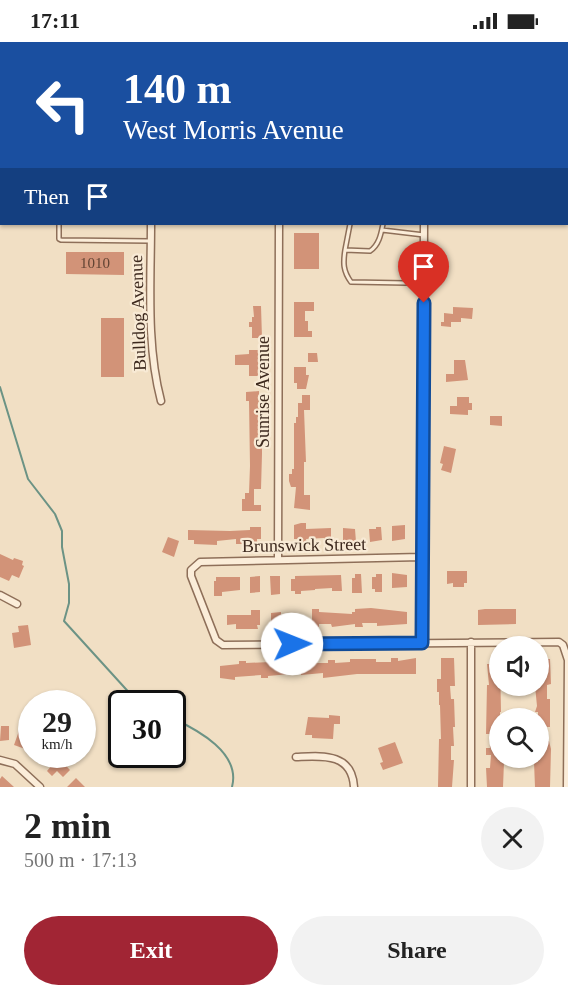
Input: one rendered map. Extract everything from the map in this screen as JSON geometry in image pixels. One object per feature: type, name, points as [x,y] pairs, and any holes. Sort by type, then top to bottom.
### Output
[{"type":"street","name":"Bulldog Avenue","points":[[151,225],[152,344],[154,373],[160,401]]},
{"type":"street","name":"Sunrise Avenue","points":[[278,560],[279,225]]},
{"type":"street","points":[[424,225],[422,643],[553,642],[563,645],[568,660],[567,787]]},
{"type":"street","name":"Brunswick Street","points":[[421,557],[200,562],[191,570],[191,576],[219,644],[422,643]]},
{"type":"street","points":[[0,595],[17,604]]},
{"type":"street","points":[[471,642],[471,787]]},
{"type":"street","points":[[296,757],[328,756],[338,760],[351,774],[354,787]]},
{"type":"street","points":[[0,760],[15,764],[40,787]]},
{"type":"lane","points":[[59,225],[59,239],[61,240],[151,241]]},
{"type":"lane","points":[[350,225],[343,266],[351,282],[406,283]]},
{"type":"lane","points":[[345,250],[370,251],[378,243],[383,225]]},
{"type":"lane","points":[[382,230],[424,235]]},
{"type":"building","points":[[294,233],[319,233],[319,269],[294,269]]},
{"type":"building","points":[[66,252],[124,252],[124,275],[66,274]]},
{"type":"building","points":[[294,302],[314,302],[314,311],[305,311],[305,321],[308,321],[308,331],[312,331],[312,337],[294,337]]},
{"type":"building","points":[[253,306],[261,306],[262,338],[252,338],[252,327],[249,327],[249,322],[252,322],[252,317],[254,317]]},
{"type":"building","points":[[453,307],[473,308],[472,319],[461,318],[461,322],[451,322],[451,327],[441,326],[441,322],[444,322],[444,313],[453,314]]},
{"type":"building","points":[[101,318],[124,318],[124,377],[101,377]]},
{"type":"building","points":[[249,350],[260,350],[260,356],[262,356],[260,376],[249,376],[249,365],[235,365],[235,355],[249,354]]},
{"type":"building","points":[[308,353],[317,353],[318,362],[308,362]]},
{"type":"building","points":[[454,360],[465,360],[468,380],[446,382],[446,374],[454,374]]},
{"type":"building","points":[[294,367],[306,367],[306,375],[309,375],[306,389],[297,389],[297,383],[294,383]]},
{"type":"building","points":[[259,391],[259,442],[262,442],[261,489],[254,489],[254,505],[261,505],[261,511],[242,511],[242,499],[245,499],[245,493],[249,493],[250,466],[249,401],[246,401],[246,392]]},
{"type":"building","points":[[302,395],[310,395],[310,410],[304,410],[306,462],[304,462],[304,495],[310,495],[310,510],[294,508],[296,487],[291,487],[289,481],[289,474],[292,474],[292,469],[294,469],[294,423],[298,417],[298,403],[302,403]]},
{"type":"building","points":[[457,397],[469,397],[472,410],[468,410],[468,415],[450,414],[450,406],[457,406]]},
{"type":"building","points":[[490,416],[502,416],[502,426],[490,425]]},
{"type":"building","points":[[444,446],[456,449],[451,473],[441,470],[443,464],[440,463]]},
{"type":"building","points":[[306,523],[306,529],[331,528],[331,543],[324,543],[324,538],[306,539],[307,543],[300,543],[300,539],[294,539],[294,525]]},
{"type":"building","points":[[405,525],[405,539],[392,541],[392,526]]},
{"type":"building","points":[[250,527],[261,527],[261,539],[257,539],[257,544],[236,544],[236,539],[217,541],[217,545],[194,544],[194,540],[188,540],[188,530],[230,531],[250,530]]},
{"type":"building","points":[[376,527],[381,527],[382,540],[370,542],[369,529],[376,529]]},
{"type":"building","points":[[343,528],[355,529],[356,542],[343,541]]},
{"type":"building","points":[[168,537],[179,541],[174,557],[162,552]]},
{"type":"building","points":[[0,554],[13,560],[14,558],[23,561],[24,566],[19,578],[12,575],[9,581],[0,577]]},
{"type":"building","points":[[447,571],[467,571],[467,583],[464,583],[464,587],[453,587],[453,583],[447,584]]},
{"type":"building","points":[[392,573],[407,575],[407,587],[392,588]]},
{"type":"building","points":[[355,574],[361,574],[362,593],[352,593],[352,578],[355,578]]},
{"type":"building","points":[[376,574],[382,574],[382,592],[375,592],[375,589],[372,589],[372,577],[376,577]]},
{"type":"building","points":[[341,575],[342,591],[332,591],[332,588],[315,589],[295,594],[295,591],[291,591],[291,579],[295,579],[295,576]]},
{"type":"building","points":[[260,576],[260,592],[250,593],[250,577]]},
{"type":"building","points":[[270,576],[280,576],[280,594],[271,595]]},
{"type":"building","points":[[216,577],[240,577],[240,590],[222,592],[222,596],[214,596]]},
{"type":"building","points":[[371,608],[407,612],[407,624],[377,626],[377,623],[362,623],[363,627],[355,627],[355,624],[332,627],[331,624],[319,624],[319,627],[312,628],[312,609],[319,609],[319,612],[352,614],[355,609]]},
{"type":"building","points":[[516,609],[516,624],[478,625],[478,610]]},
{"type":"building","points":[[251,610],[260,610],[258,629],[236,629],[236,624],[227,625],[227,615],[251,615]]},
{"type":"building","points":[[281,612],[281,615],[303,615],[303,627],[271,628],[271,613]]},
{"type":"building","points":[[28,625],[31,645],[14,648],[12,633],[19,632],[18,626]]},
{"type":"building","points":[[391,658],[398,658],[398,661],[416,658],[416,674],[357,674],[323,678],[323,673],[301,675],[301,673],[268,676],[268,678],[261,678],[261,675],[235,677],[235,680],[220,678],[220,666],[239,664],[239,661],[246,661],[246,663],[316,660],[316,663],[328,663],[328,660],[335,660],[335,663],[350,662],[350,659],[376,659],[376,662],[391,662]]},
{"type":"building","points":[[441,658],[454,658],[455,686],[450,686],[451,699],[454,699],[455,727],[453,727],[454,746],[451,746],[451,760],[454,760],[452,787],[438,787],[439,739],[441,739],[437,679],[441,679]]},
{"type":"building","points":[[549,659],[550,659],[551,684],[549,684]]},
{"type":"building","points":[[487,685],[489,685],[489,696],[501,696],[501,708],[489,708],[489,734],[486,734]]},
{"type":"building","points":[[536,696],[547,696],[547,699],[550,699],[550,727],[549,708],[536,708]]},
{"type":"building","points":[[329,715],[340,716],[340,724],[334,724],[333,739],[312,738],[312,735],[305,735],[308,717],[329,718]]},
{"type":"building","points":[[1,726],[9,726],[9,740],[0,741]]},
{"type":"building","points":[[18,734],[18,746],[14,745]]},
{"type":"building","points":[[549,741],[551,749],[550,787],[535,787],[534,768],[549,768]]},
{"type":"building","points":[[395,742],[403,763],[383,770],[378,748]]},
{"type":"building","points":[[50,768],[68,768],[70,770],[63,777],[57,771],[52,776],[47,771]]},
{"type":"building","points":[[486,768],[504,768],[503,787],[487,787]]},
{"type":"building","points":[[2,776],[14,787],[0,787]]},
{"type":"building","points":[[76,778],[85,787],[67,787]]},
{"type":"waterway","points":[[0,387],[28,479],[55,514],[62,531],[62,547],[69,584],[69,603],[64,621],[127,690]]},
{"type":"waterway","points":[[186,725],[205,736],[224,753],[233,775],[232,787]]},
{"type":"route","points":[[292,644],[422,643],[424,303]]}]
